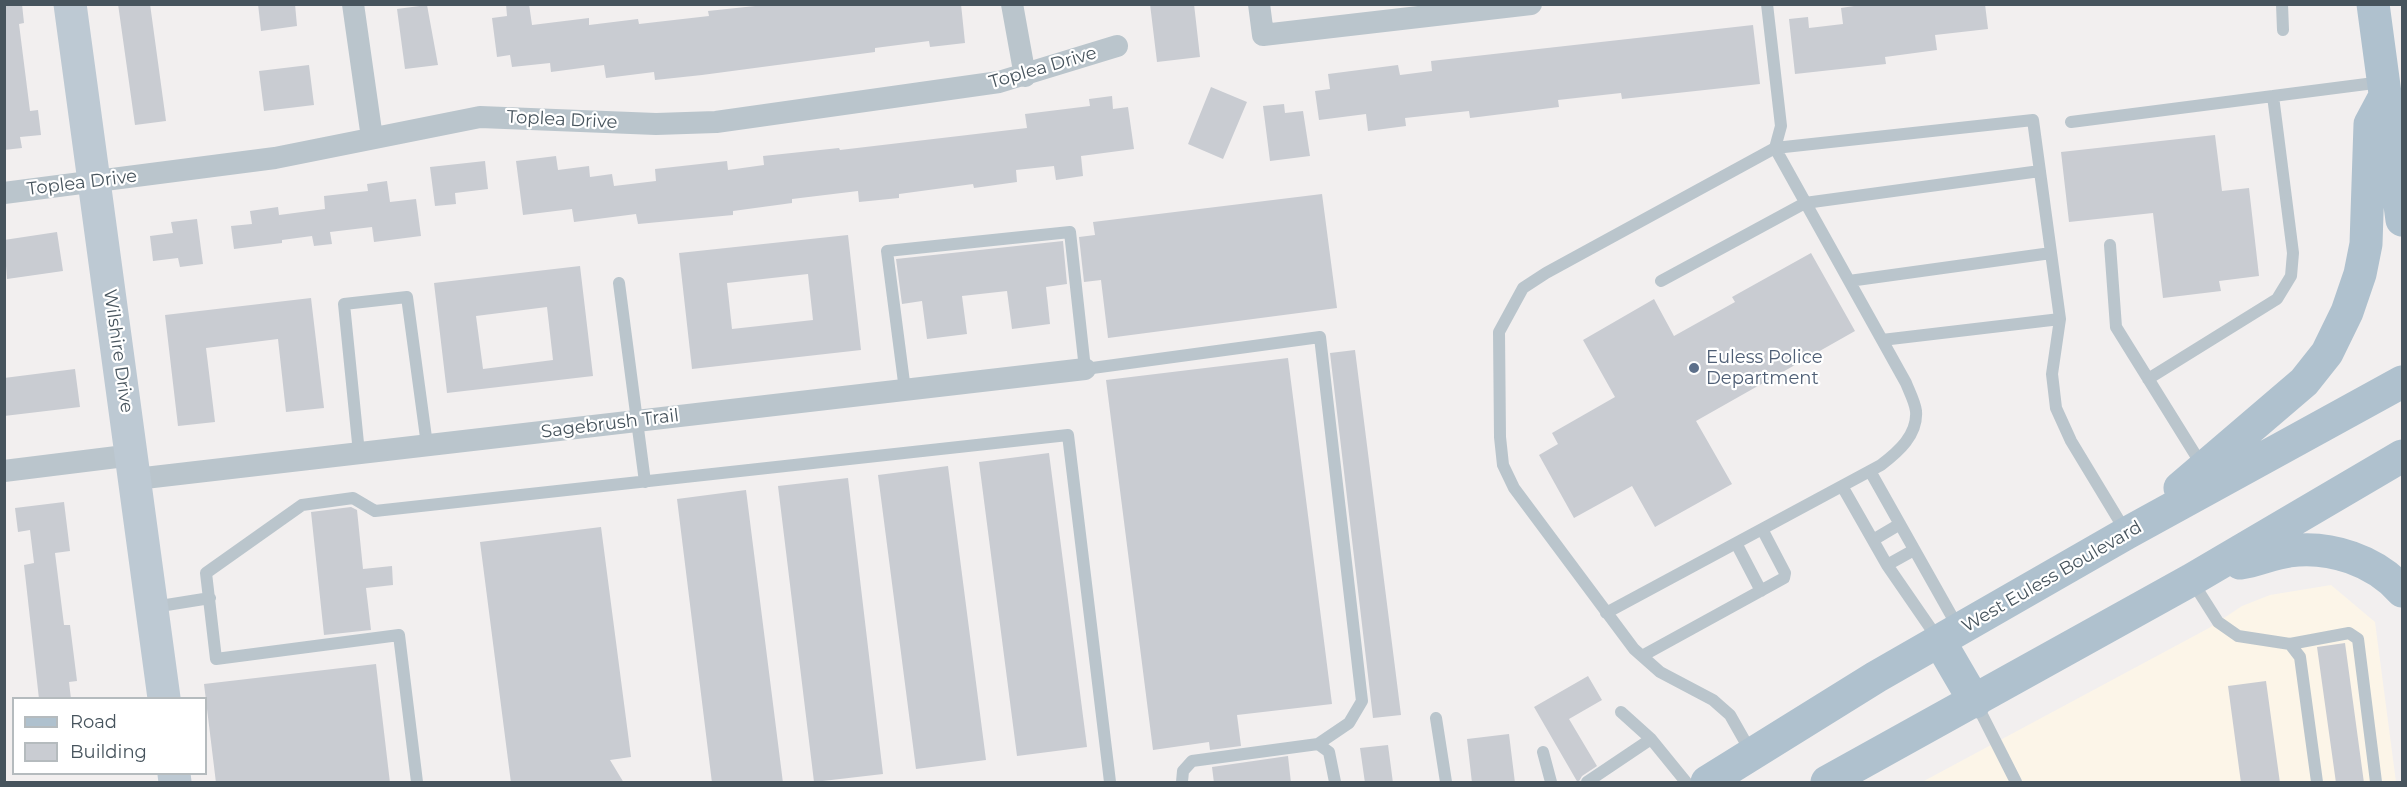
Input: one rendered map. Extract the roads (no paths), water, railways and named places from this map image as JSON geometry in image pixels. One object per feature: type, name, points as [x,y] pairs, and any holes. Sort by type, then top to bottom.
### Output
[{"type":"main road","points":[[2373,4],[2387,85],[2403,220]]},
{"type":"main road","points":[[2127,533],[2304,382],[2327,353],[2347,312],[2360,274],[2366,244],[2370,124],[2387,85]]},
{"type":"main road","name":"West Euless Boulevard","points":[[1707,783],[1876,677],[2127,533],[2403,382]]},
{"type":"main road","points":[[1827,783],[2204,572],[2403,456]]},
{"type":"main road","points":[[2204,572],[2290,551],[2325,551],[2352,558],[2385,573],[2403,591]]},
{"type":"main road","points":[[1950,636],[1975,702]]},
{"type":"street","name":"Wilshire Drive","points":[[70,4],[164,697]]},
{"type":"street","points":[[353,4],[372,138]]},
{"type":"street","points":[[1012,4],[1025,76]]},
{"type":"street","points":[[1259,4],[1263,35],[1522,5]]},
{"type":"street","name":"Toplea Drive","points":[[4,193],[274,158],[480,117],[656,124],[716,122],[999,82],[1025,76],[1117,46]]},
{"type":"street","name":"Sagebrush Trail","points":[[4,471],[134,467],[359,453],[1085,369]]},
{"type":"lane","points":[[1606,613],[1870,471],[1901,450],[1912,429],[1916,411],[1906,383],[1775,148],[1781,126],[1767,4]]},
{"type":"lane","points":[[2282,4],[2283,30]]},
{"type":"lane","points":[[2071,122],[2273,96],[2387,85]]},
{"type":"lane","points":[[2148,379],[2277,299],[2291,276],[2293,253],[2273,96]]},
{"type":"lane","points":[[1752,754],[1730,715],[1713,700],[1660,672],[1642,656],[1606,613],[1514,488],[1503,465],[1500,437],[1499,332],[1523,288],[1546,273],[1775,148],[2033,120],[2060,319],[2052,374],[2056,408],[2071,441],[2127,533]]},
{"type":"lane","points":[[1661,281],[1805,203],[2040,171]]},
{"type":"lane","points":[[905,390],[887,251],[1070,232],[1085,369],[1320,337],[1362,701],[1349,723],[1318,744],[1192,761],[1183,771],[1182,783]]},
{"type":"lane","points":[[2110,245],[2116,327],[2204,468]]},
{"type":"lane","points":[[1849,280],[2051,253]]},
{"type":"lane","points":[[619,284],[645,482]]},
{"type":"lane","points":[[359,453],[344,304],[407,297],[427,445]]},
{"type":"lane","points":[[1882,340],[2060,319]]},
{"type":"lane","points":[[417,783],[399,635],[216,659],[206,573],[302,505],[353,498],[375,511],[1068,435],[1110,783]]},
{"type":"lane","points":[[1870,471],[1914,550],[1950,636]]},
{"type":"lane","points":[[1842,486],[1887,566],[1950,636]]},
{"type":"lane","points":[[1873,540],[1900,524]]},
{"type":"lane","points":[[1642,656],[1785,578],[1785,573],[1762,529]]},
{"type":"lane","points":[[1736,543],[1761,591]]},
{"type":"lane","points":[[1887,566],[1914,550]]},
{"type":"lane","points":[[2204,572],[2218,622],[2238,636],[2290,644],[2349,633],[2358,639],[2376,783]]},
{"type":"lane","points":[[152,607],[210,598]]},
{"type":"lane","points":[[2290,644],[2300,657],[2317,783]]},
{"type":"lane","points":[[1975,702],[2016,783]]},
{"type":"lane","points":[[1621,712],[1651,740],[1686,783]]},
{"type":"lane","points":[[1436,718],[1446,783]]},
{"type":"lane","points":[[1587,783],[1651,740]]},
{"type":"lane","points":[[1318,744],[1329,752],[1335,783]]},
{"type":"lane","points":[[1543,752],[1551,783]]},
{"type":"place","name":"Euless Police Department","points":[[1694,368]]}]
